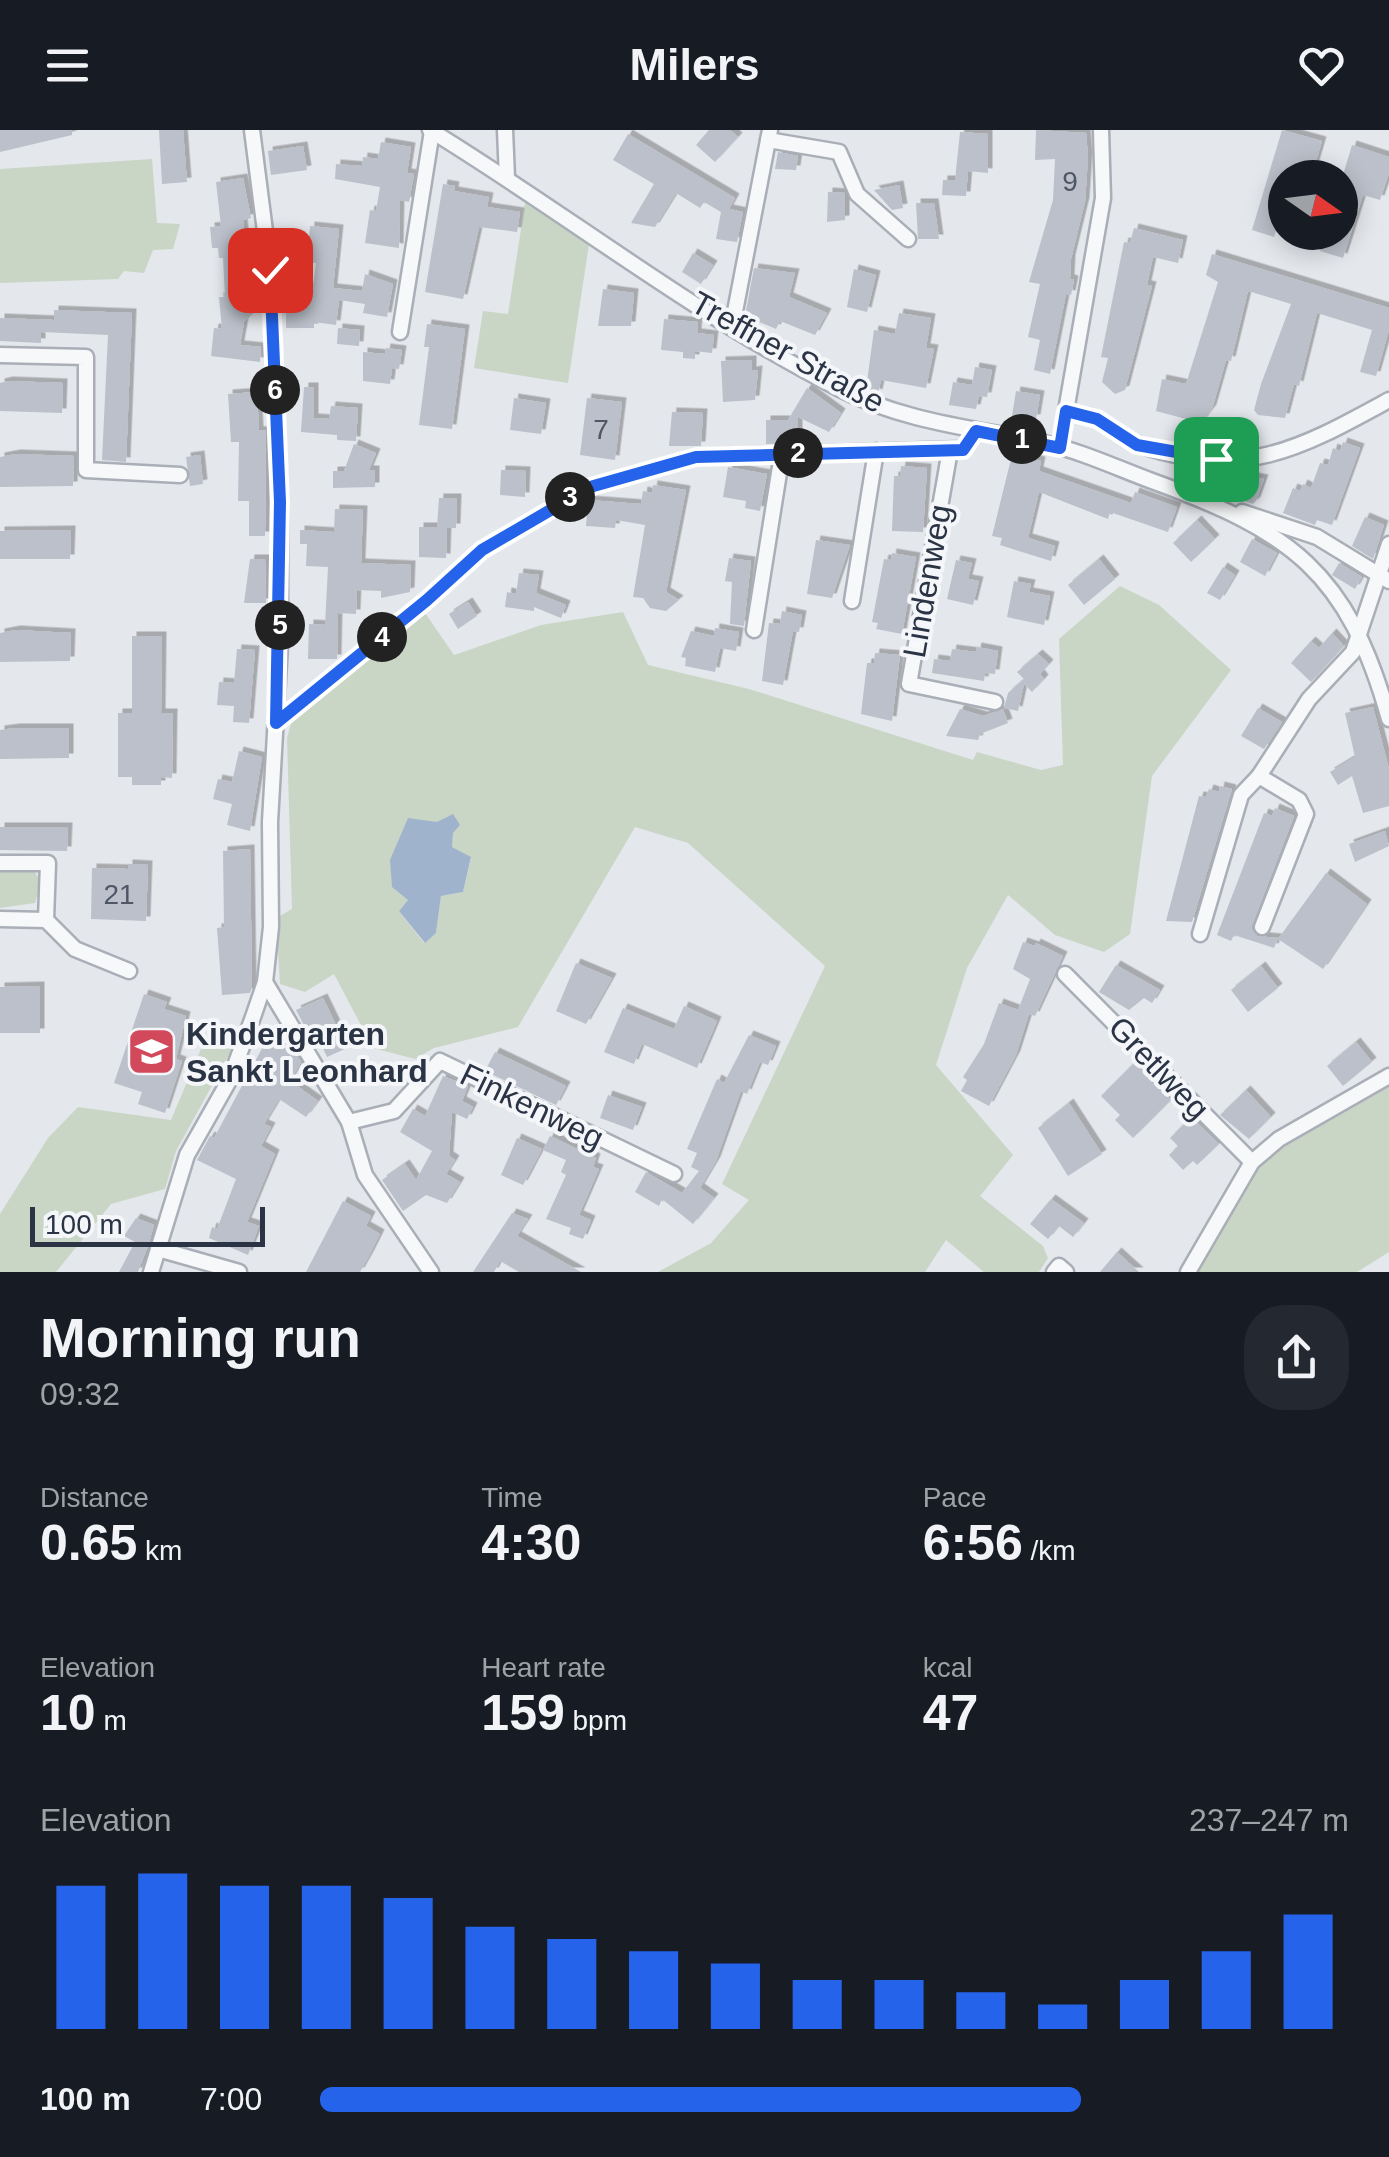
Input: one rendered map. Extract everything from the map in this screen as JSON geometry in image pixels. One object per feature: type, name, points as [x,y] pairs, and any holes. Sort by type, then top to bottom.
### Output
[{"type":"street","points":[[151,1272],[187,1155],[230,1079],[265,982],[271,927],[270,822],[280,502],[270,270],[252,130]]},
{"type":"street","name":"Treffner Straße","points":[[400,332],[431,130],[732,326],[885,410],[1060,448],[1232,510],[1312,564],[1360,638],[1389,719]]},
{"type":"street","points":[[504,130],[507,178]]},
{"type":"street","points":[[1060,448],[1103,198],[1101,130]]},
{"type":"street","points":[[732,326],[769,135],[839,152],[857,194],[908,239]]},
{"type":"street","points":[[0,355],[86,357],[86,470],[180,475]]},
{"type":"street","points":[[1066,411],[1097,419],[1120,438],[1155,450],[1246,460],[1302,448],[1389,400]]},
{"type":"street","points":[[276,723],[482,550],[526,520],[590,487],[696,457],[963,450],[976,431]]},
{"type":"street","name":"Lindenweg","points":[[950,450],[909,684],[996,702]]},
{"type":"street","points":[[852,602],[876,451]]},
{"type":"street","points":[[754,630],[782,454]]},
{"type":"street","points":[[1232,510],[1317,537],[1383,578]]},
{"type":"street","points":[[1200,934],[1241,794],[1258,776],[1302,708],[1360,638],[1383,578],[1389,544]]},
{"type":"street","points":[[1258,776],[1299,800],[1306,814],[1262,927]]},
{"type":"street","points":[[0,862],[48,863],[46,920]]},
{"type":"street","points":[[0,919],[46,920],[75,949],[128,970]]},
{"type":"street","name":"Gretlweg","points":[[1065,974],[1252,1162]]},
{"type":"street","points":[[265,982],[348,1122],[365,1175],[431,1272]]},
{"type":"street","name":"Finkenweg","points":[[348,1122],[394,1111],[440,1061],[674,1174]]},
{"type":"street","points":[[1188,1272],[1252,1162],[1279,1139],[1389,1076]]},
{"type":"street","points":[[158,1249],[239,1272]]},
{"type":"street","points":[[1054,1272],[1059,1266],[1066,1272]]},
{"type":"green space","points":[[152,159],[157,223],[180,224],[173,249],[153,250],[144,273],[124,271],[118,279],[0,283],[0,169]]},
{"type":"green space","points":[[525,203],[589,244],[568,383],[474,368],[483,311],[508,314]]},
{"type":"green space","points":[[1120,586],[1159,605],[1231,670],[1152,776],[1130,934],[1104,952],[1055,935],[1008,895],[967,968],[936,1065],[1013,1155],[980,1196],[1043,1246],[1048,1258],[1039,1272],[984,1272],[946,1240],[925,1272],[658,1272],[711,1243],[749,1200],[722,1184],[825,966],[688,843],[635,827],[518,1027],[434,1048],[415,1059],[373,1048],[334,974],[305,992],[280,984],[276,918],[292,909],[287,738],[292,720],[423,610],[454,655],[541,625],[623,612],[648,665],[749,689],[973,760],[977,752],[1041,770],[1063,765],[1059,639]],"holes":[[[453,815],[452,847],[471,858],[463,892],[441,896],[436,933],[424,943],[399,911],[408,900],[402,892]]]},
{"type":"green space","points":[[0,872],[35,872],[41,883],[35,903],[0,908]]},
{"type":"green space","points":[[212,1023],[237,1040],[176,1151],[165,1189],[111,1204],[56,1272],[0,1272],[0,1214],[48,1138],[78,1107],[171,1120]]},
{"type":"green space","points":[[1389,1087],[1389,1252],[1357,1272],[1195,1272],[1253,1172],[1268,1156]]},
{"type":"water","points":[[453,814],[460,825],[453,833],[452,847],[471,857],[463,892],[441,896],[436,933],[425,943],[399,911],[408,900],[392,887],[390,860],[408,818],[437,822]]},
{"type":"building","points":[[0,130],[72,130],[72,135],[0,152]]},
{"type":"building","points":[[159,130],[183,130],[187,182],[162,184]]},
{"type":"building","points":[[709,130],[730,130],[738,137],[715,162],[696,145]]},
{"type":"building","points":[[1036,130],[1086,133],[1088,157],[1085,202],[1071,259],[1070,279],[1074,280],[1071,295],[1066,294],[1050,374],[1034,370],[1040,340],[1028,337],[1040,284],[1029,282],[1053,200],[1055,159],[1035,160]]},
{"type":"building","points":[[1282,130],[1322,141],[1316,160],[1273,160]]},
{"type":"building","points":[[960,132],[988,134],[988,173],[968,171],[966,196],[942,195],[943,180],[955,180]]},
{"type":"building","points":[[628,134],[735,198],[729,209],[743,212],[737,242],[716,239],[721,212],[704,202],[700,208],[676,193],[655,227],[631,223],[654,184],[613,160]]},
{"type":"building","points":[[381,142],[411,147],[407,173],[414,174],[409,202],[400,200],[399,248],[365,243],[370,210],[376,211],[380,187],[335,179],[336,164],[362,166],[363,157],[378,159]]},
{"type":"building","points":[[1352,145],[1389,157],[1389,173],[1380,200],[1363,195],[1358,211],[1358,160],[1348,160]]},
{"type":"building","points":[[303,146],[307,170],[271,175],[268,151]]},
{"type":"building","points":[[778,152],[798,156],[796,170],[775,169]]},
{"type":"building","points":[[1268,177],[1268,235],[1252,230]]},
{"type":"building","points":[[243,178],[251,218],[243,220],[245,249],[256,248],[257,263],[250,263],[254,312],[244,322],[240,345],[261,347],[260,362],[211,356],[214,328],[222,329],[219,297],[225,297],[223,258],[219,258],[218,248],[212,248],[210,227],[221,226],[216,182]]},
{"type":"building","points":[[443,184],[455,186],[454,191],[489,197],[487,207],[520,212],[517,232],[479,227],[463,299],[425,292]]},
{"type":"building","points":[[899,185],[903,208],[892,210],[874,190]]},
{"type":"building","points":[[828,192],[845,193],[845,220],[827,222]]},
{"type":"building","points":[[916,203],[934,203],[939,239],[918,239]]},
{"type":"building","points":[[310,226],[339,229],[333,288],[362,291],[365,274],[393,284],[387,317],[363,313],[365,304],[339,300],[336,325],[314,322],[314,328],[286,328],[286,287],[313,287],[316,263],[307,262]]},
{"type":"building","points":[[1134,228],[1183,240],[1178,263],[1153,257],[1147,285],[1152,286],[1125,390],[1115,394],[1102,382],[1108,358],[1101,357],[1124,242],[1130,243]]},
{"type":"building","points":[[1320,250],[1346,250],[1343,258]]},
{"type":"building","points":[[693,253],[713,265],[701,284],[682,272]]},
{"type":"building","points":[[1212,254],[1389,308],[1389,330],[1376,376],[1360,372],[1372,330],[1317,313],[1299,386],[1294,384],[1285,418],[1258,415],[1254,410],[1261,384],[1291,304],[1248,291],[1231,361],[1226,360],[1212,409],[1201,423],[1156,411],[1162,379],[1186,384],[1218,282],[1206,275]]},
{"type":"building","points":[[754,268],[795,273],[789,297],[827,313],[815,335],[780,321],[776,329],[745,316]]},
{"type":"building","points":[[854,269],[876,275],[867,312],[847,307]]},
{"type":"building","points":[[603,289],[634,293],[631,326],[598,326]]},
{"type":"building","points":[[54,310],[132,313],[126,462],[102,460],[108,335],[41,332],[41,343],[0,341],[0,318],[54,320]]},
{"type":"building","points":[[899,313],[931,318],[926,348],[934,349],[926,388],[881,380],[878,394],[866,389],[874,330],[895,334]]},
{"type":"building","points":[[664,319],[698,322],[697,333],[714,335],[712,353],[695,351],[695,359],[683,358],[683,352],[661,350]]},
{"type":"building","points":[[427,324],[465,329],[452,429],[419,425],[429,347],[424,347]]},
{"type":"building","points":[[338,328],[360,330],[359,346],[337,344]]},
{"type":"building","points":[[386,348],[402,350],[399,369],[392,368],[390,384],[363,381],[363,352],[385,354]]},
{"type":"building","points":[[752,360],[752,371],[758,370],[755,400],[723,402],[721,361]]},
{"type":"building","points":[[975,367],[992,370],[987,397],[979,396],[976,409],[949,405],[953,382],[972,385]]},
{"type":"building","points":[[0,383],[63,383],[62,413],[0,411]]},
{"type":"building","points":[[304,387],[314,387],[314,418],[329,419],[331,406],[358,408],[356,441],[301,432]]},
{"type":"building","points":[[807,388],[841,413],[829,432],[798,417],[798,443],[766,444],[766,420],[788,420]]},
{"type":"building","points":[[1016,391],[1040,395],[1036,419],[1012,416]]},
{"type":"building","points":[[257,392],[259,431],[266,430],[265,536],[249,536],[249,501],[238,501],[239,442],[231,442],[228,394]]},
{"type":"building","points":[[514,398],[546,403],[541,434],[510,430]]},
{"type":"building","points":[[587,398],[622,402],[615,460],[580,455]]},
{"type":"building","points":[[672,412],[703,413],[701,446],[669,446]]},
{"type":"building","points":[[1343,442],[1360,448],[1332,525],[1317,520],[1315,525],[1283,513],[1293,488],[1300,491],[1303,484],[1311,488],[1320,463],[1328,465],[1333,448],[1340,451]]},
{"type":"building","points":[[354,444],[376,453],[369,470],[375,470],[375,487],[333,488],[333,471],[344,471]]},
{"type":"building","points":[[200,455],[203,484],[190,486],[186,457]]},
{"type":"building","points":[[1015,455],[1041,461],[1039,471],[1131,503],[1135,492],[1177,507],[1168,532],[1110,512],[1108,519],[1039,492],[1028,538],[1055,546],[1051,561],[1000,545],[1002,538],[992,536]]},
{"type":"building","points":[[74,456],[73,486],[0,487],[0,457]]},
{"type":"building","points":[[901,466],[927,468],[923,532],[892,531],[894,476],[900,476]]},
{"type":"building","points":[[728,467],[767,474],[760,511],[745,508],[746,501],[723,497]]},
{"type":"building","points":[[501,470],[526,471],[525,497],[500,495]]},
{"type":"building","points":[[1220,473],[1240,481],[1242,475],[1264,479],[1256,501],[1253,504],[1214,491]]},
{"type":"building","points":[[653,485],[686,490],[666,592],[679,600],[666,611],[650,608],[643,598],[633,597],[645,525],[616,520],[615,528],[586,526],[588,500],[641,504],[643,491],[652,493]]},
{"type":"building","points":[[439,498],[457,498],[456,528],[447,528],[446,558],[419,557],[419,527],[437,527]]},
{"type":"building","points":[[335,509],[363,510],[361,563],[411,565],[410,592],[381,598],[381,591],[357,590],[356,614],[338,613],[337,659],[308,659],[309,624],[325,625],[328,567],[306,566],[307,544],[300,544],[300,530],[334,532]]},
{"type":"building","points":[[1365,517],[1384,525],[1373,559],[1352,546]]},
{"type":"building","points":[[1197,520],[1215,539],[1191,562],[1173,543]]},
{"type":"building","points":[[71,530],[70,559],[0,559],[0,531]]},
{"type":"building","points":[[1252,539],[1277,553],[1265,576],[1240,562]]},
{"type":"building","points":[[816,540],[850,545],[832,598],[807,594]]},
{"type":"building","points":[[892,553],[916,557],[902,634],[876,629],[878,623],[872,622],[884,559],[891,560]]},
{"type":"building","points":[[729,558],[751,561],[744,626],[730,624],[732,582],[725,581]]},
{"type":"building","points":[[250,559],[265,559],[266,603],[244,603]]},
{"type":"building","points":[[1099,559],[1115,579],[1084,605],[1068,585]]},
{"type":"building","points":[[956,560],[972,563],[968,579],[979,581],[973,605],[947,599]]},
{"type":"building","points":[[1339,563],[1362,577],[1355,589],[1332,575]]},
{"type":"building","points":[[1223,567],[1235,575],[1220,600],[1207,593]]},
{"type":"building","points":[[519,573],[539,575],[536,593],[566,605],[561,618],[534,607],[534,611],[505,607],[507,592],[516,594]]},
{"type":"building","points":[[1014,581],[1031,584],[1029,592],[1050,596],[1044,625],[1007,617]]},
{"type":"building","points":[[468,602],[477,616],[458,629],[449,614]]},
{"type":"building","points":[[782,611],[802,615],[799,632],[793,631],[783,685],[762,681],[769,623],[780,624]]},
{"type":"building","points":[[715,628],[739,632],[736,651],[720,648],[715,672],[685,666],[686,658],[681,657],[691,631],[714,636]]},
{"type":"building","points":[[0,633],[71,633],[70,661],[0,662]]},
{"type":"building","points":[[1332,633],[1344,646],[1311,682],[1291,663],[1311,641],[1319,648]]},
{"type":"building","points":[[132,636],[162,636],[161,713],[173,713],[172,778],[161,777],[161,785],[132,785],[132,777],[118,777],[118,713],[132,713]]},
{"type":"building","points":[[977,647],[998,651],[995,674],[985,673],[984,681],[932,673],[934,659],[950,661],[952,649],[976,652]]},
{"type":"building","points":[[237,649],[255,650],[249,723],[233,722],[234,706],[217,705],[219,682],[234,683]]},
{"type":"building","points":[[875,653],[900,655],[892,721],[861,714],[867,663],[874,663]]},
{"type":"building","points":[[1038,654],[1049,664],[1040,674],[1044,679],[1032,692],[1024,684],[1018,711],[1004,708],[1008,693],[1024,679],[1017,672]]},
{"type":"building","points":[[1373,707],[1389,769],[1389,806],[1363,813],[1352,776],[1338,785],[1330,772],[1355,757],[1345,713]]},
{"type":"building","points":[[1258,708],[1282,722],[1264,749],[1241,736]]},
{"type":"building","points":[[960,709],[983,716],[1003,709],[1008,723],[980,734],[978,740],[946,736]]},
{"type":"building","points":[[69,728],[69,758],[0,759],[0,730]]},
{"type":"building","points":[[239,751],[262,757],[250,831],[227,825],[232,804],[213,799],[218,779],[232,782]]},
{"type":"building","points":[[1220,786],[1232,789],[1192,922],[1166,921],[1199,796],[1206,797],[1209,789],[1219,792]]},
{"type":"building","points":[[1275,808],[1294,816],[1251,928],[1257,936],[1278,938],[1274,948],[1234,935],[1231,941],[1217,935],[1264,813],[1272,816]]},
{"type":"building","points":[[0,827],[68,827],[67,851],[0,850]]},
{"type":"building","points":[[1385,831],[1389,846],[1355,862],[1349,844]]},
{"type":"building","points":[[250,849],[252,987],[250,993],[222,995],[217,928],[224,927],[223,851]]},
{"type":"building","points":[[128,864],[148,865],[146,921],[91,919],[92,868],[128,869]]},
{"type":"building","points":[[1326,873],[1367,904],[1323,969],[1278,939]]},
{"type":"building","points":[[1023,942],[1035,946],[1036,943],[1063,956],[1035,1016],[1029,1014],[1016,1055],[989,1106],[961,1091],[967,1080],[963,1077],[984,1044],[999,1003],[1018,1010],[1030,979],[1013,969]]},
{"type":"building","points":[[576,963],[612,978],[586,1024],[556,1011]]},
{"type":"building","points":[[1116,965],[1160,990],[1152,1003],[1144,998],[1129,1010],[1099,992]]},
{"type":"building","points":[[1261,966],[1278,988],[1248,1012],[1231,990]]},
{"type":"building","points":[[40,986],[40,1033],[0,1033],[0,987]]},
{"type":"building","name":"Kindergarten Sankt Leonhard","points":[[144,994],[167,1002],[164,1009],[186,1016],[176,1059],[182,1061],[165,1113],[138,1104],[142,1092],[114,1083]]},
{"type":"building","points":[[323,998],[347,1048],[327,1057],[317,1035],[313,1042],[296,1010]]},
{"type":"building","points":[[684,1006],[717,1021],[697,1068],[642,1044],[634,1064],[604,1052],[623,1008],[674,1029]]},
{"type":"building","points":[[749,1035],[776,1046],[768,1065],[760,1062],[747,1094],[741,1091],[716,1161],[700,1188],[714,1198],[693,1224],[662,1199],[659,1206],[635,1192],[646,1172],[682,1193],[699,1171],[691,1167],[697,1153],[687,1149],[717,1079],[724,1083]]},
{"type":"building","points":[[267,1039],[298,1057],[301,1062],[290,1081],[318,1101],[306,1117],[279,1099],[264,1124],[271,1127],[261,1146],[275,1154],[247,1222],[259,1226],[248,1255],[209,1238],[212,1227],[217,1229],[236,1179],[197,1160],[210,1136],[214,1138]]},
{"type":"building","points":[[1356,1042],[1372,1062],[1343,1086],[1327,1066]]},
{"type":"building","points":[[495,1052],[566,1086],[556,1105],[485,1071]]},
{"type":"building","points":[[1134,1063],[1171,1100],[1133,1138],[1115,1120],[1120,1115],[1101,1096]]},
{"type":"building","points":[[443,1076],[468,1086],[462,1101],[473,1107],[467,1119],[452,1112],[449,1156],[455,1160],[446,1174],[460,1182],[447,1203],[426,1195],[403,1211],[382,1180],[405,1164],[416,1180],[432,1151],[400,1132],[413,1109],[425,1116]]},
{"type":"building","points":[[1246,1090],[1271,1117],[1249,1139],[1220,1115]]},
{"type":"building","points":[[608,1095],[642,1107],[633,1130],[600,1118]]},
{"type":"building","points":[[1069,1103],[1102,1154],[1068,1176],[1038,1128]]},
{"type":"building","points":[[1191,1117],[1219,1144],[1197,1165],[1193,1161],[1183,1170],[1169,1155],[1178,1146],[1170,1138]]},
{"type":"building","points":[[550,1136],[596,1158],[593,1167],[599,1169],[579,1215],[591,1220],[583,1239],[569,1234],[571,1228],[546,1219],[566,1175],[561,1172],[566,1160],[543,1150]]},
{"type":"building","points":[[517,1138],[542,1149],[523,1185],[501,1175]]},
{"type":"building","points":[[1051,1199],[1084,1223],[1073,1237],[1059,1226],[1048,1239],[1030,1224]]},
{"type":"building","points":[[343,1201],[371,1216],[366,1226],[380,1234],[370,1254],[360,1272],[306,1272]]},
{"type":"building","points":[[512,1213],[528,1219],[517,1236],[581,1272],[519,1272],[500,1261],[494,1272],[473,1272]]},
{"type":"building","points":[[136,1218],[154,1225],[148,1246],[138,1272],[119,1272],[135,1242],[124,1236]]},
{"type":"building","points":[[1117,1252],[1139,1272],[1100,1272]]},
{"type":"place","name":"Kindergarten Sankt Leonhard","points":[[151,1052]]},
{"type":"route","points":[[270,270],[280,502],[276,723],[482,550],[526,520],[590,487],[646,469],[696,457],[963,450],[976,431],[1060,448],[1066,411],[1097,419],[1120,438],[1137,445],[1216,459]]}]
